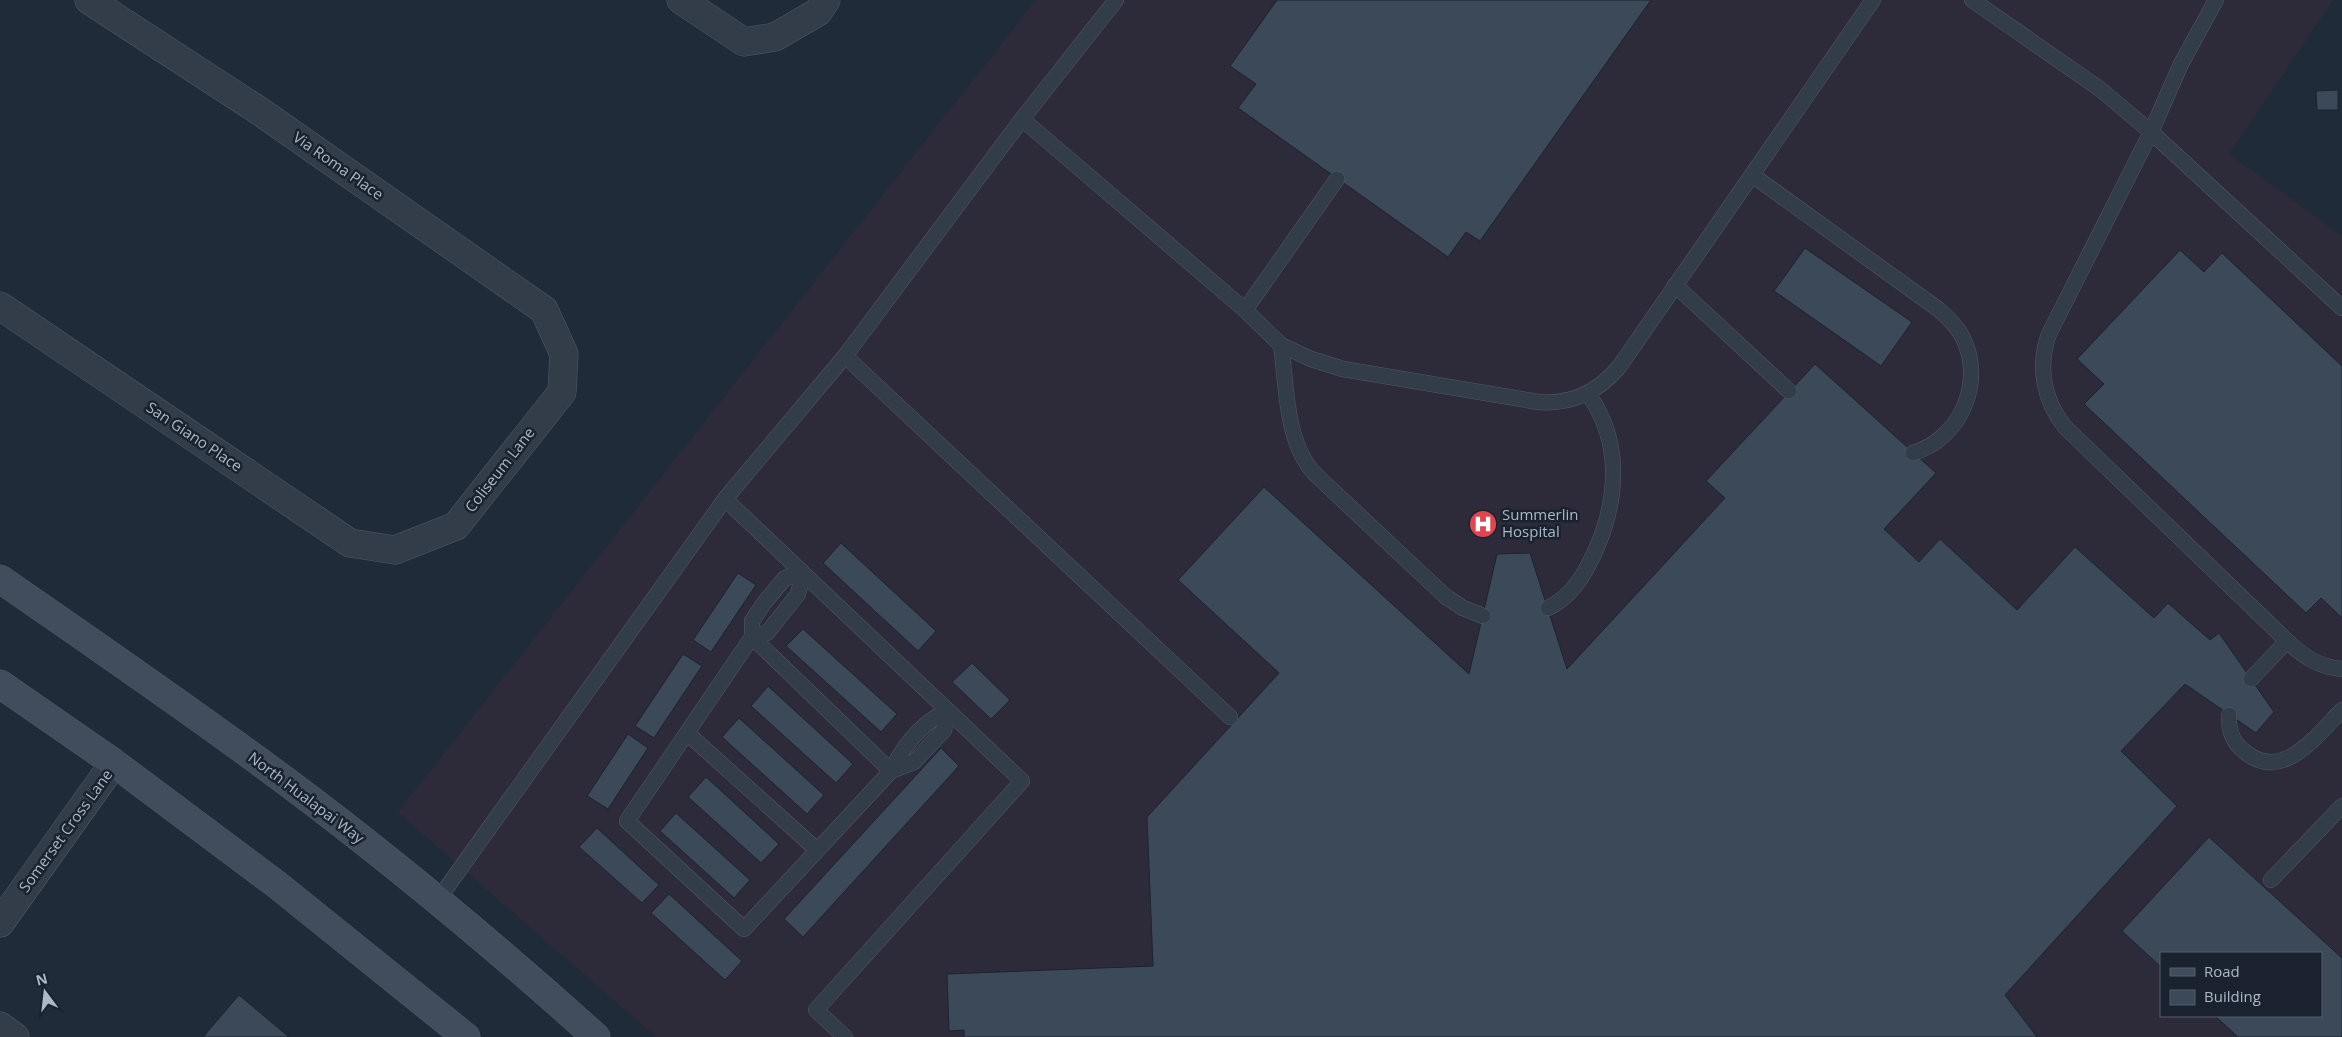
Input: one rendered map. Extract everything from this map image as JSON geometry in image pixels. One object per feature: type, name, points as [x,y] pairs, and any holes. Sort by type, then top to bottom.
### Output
[{"type":"main road","name":"North Hualapai Way","points":[[0,579],[134,671],[287,782],[437,901],[596,1037]]},
{"type":"main road","points":[[0,684],[114,763],[276,884],[466,1037]]},
{"type":"street","name":"Via Roma Place","points":[[89,0],[258,110],[544,310],[564,354]]},
{"type":"street","points":[[681,0],[744,42],[775,37],[818,12],[826,0]]},
{"type":"street","name":"San Giano Place","points":[[0,306],[350,543],[395,550]]},
{"type":"street","name":"Coliseum Lane","points":[[395,550],[456,526],[562,392],[564,354]]},
{"type":"street","name":"Somerset Cross Lane","points":[[0,923],[114,763]]},
{"type":"street","points":[[0,1026],[15,1037]]},
{"type":"lane","points":[[437,901],[725,499],[845,356],[1022,119],[1116,0]]},
{"type":"lane","points":[[1022,119],[1245,310],[1281,345],[1311,359],[1343,369],[1538,402],[1568,401],[1588,394],[1605,382],[1616,371],[1873,0]]},
{"type":"lane","points":[[1972,0],[2100,89],[2151,132],[2342,308]]},
{"type":"lane","points":[[2216,0],[2181,64],[2151,132],[2049,334],[2045,345],[2042,367],[2048,399],[2065,428],[2286,641],[2311,661],[2342,669]]},
{"type":"lane","points":[[1752,175],[1938,309],[1958,331],[1967,348],[1971,368],[1970,387],[1964,406],[1955,424],[1941,438],[1913,453]]},
{"type":"lane","points":[[1245,310],[1337,179]]},
{"type":"lane","points":[[1676,285],[1789,391]]},
{"type":"lane","points":[[1281,345],[1294,436],[1300,453],[1310,469],[1445,596],[1463,608],[1483,616]]},
{"type":"lane","points":[[845,356],[1230,717]]},
{"type":"lane","points":[[1548,608],[1567,596],[1584,576],[1600,540],[1611,504],[1613,468],[1609,437],[1601,414],[1588,394]]},
{"type":"lane","points":[[725,499],[1022,781],[816,1010],[845,1037]]},
{"type":"lane","points":[[804,573],[784,578],[764,602],[752,621],[752,637],[627,822],[744,929],[891,771],[901,750],[931,718],[948,710]]},
{"type":"lane","points":[[752,637],[767,633],[798,594],[804,573]]},
{"type":"lane","points":[[752,637],[891,771]]},
{"type":"lane","points":[[2251,679],[2286,641]]},
{"type":"lane","points":[[2229,715],[2231,732],[2241,749],[2259,760],[2279,762],[2297,754],[2342,710]]},
{"type":"lane","points":[[687,733],[817,850]]},
{"type":"lane","points":[[2271,880],[2342,806]]},
{"type":"shaded area","name":"Summerlin Hospital","points":[[1036,0],[2333,0],[2229,154],[2342,236],[2342,1037],[656,1037],[398,812]]},
{"type":"building","points":[[1277,0],[1651,0],[1480,241],[1466,232],[1448,257],[1238,108],[1256,84],[1230,66]]},
{"type":"building","points":[[2338,90],[2338,110],[2317,110],[2316,91]]},
{"type":"building","points":[[1805,248],[1912,322],[1881,366],[1774,291]]},
{"type":"building","points":[[2180,250],[2204,272],[2222,253],[2342,366],[2342,618],[2321,598],[2306,613],[2084,404],[2104,384],[2077,359]]},
{"type":"building","points":[[1815,364],[1936,473],[1884,529],[1919,562],[1940,539],[2017,610],[2075,547],[2154,618],[2168,603],[2210,640],[2219,633],[2274,712],[2256,733],[2185,684],[2121,751],[2177,806],[2005,995],[2037,1037],[964,1037],[964,1030],[949,1031],[947,974],[1153,966],[1147,817],[1279,673],[1178,580],[1264,487],[1469,674],[1497,554],[1530,553],[1567,669],[1725,498],[1706,481]]},
{"type":"building","points":[[841,543],[936,631],[918,651],[823,563]]},
{"type":"building","points":[[738,573],[756,585],[711,652],[693,640]]},
{"type":"building","points":[[803,629],[897,714],[881,732],[786,646]]},
{"type":"building","points":[[683,654],[702,666],[654,738],[635,726]]},
{"type":"building","points":[[972,663],[1010,700],[991,719],[952,682]]},
{"type":"building","points":[[768,686],[853,764],[836,783],[751,706]]},
{"type":"building","points":[[739,718],[824,795],[807,814],[722,737]]},
{"type":"building","points":[[628,734],[648,748],[608,809],[587,796]]},
{"type":"building","points":[[941,748],[959,766],[803,937],[784,919]]},
{"type":"building","points":[[706,777],[779,844],[761,863],[688,797]]},
{"type":"building","points":[[676,813],[750,880],[734,898],[660,831]]},
{"type":"building","points":[[597,828],[659,885],[642,903],[579,847]]},
{"type":"building","points":[[2209,837],[2342,958],[2342,1037],[2238,1037],[2216,1017],[2322,1017],[2322,952],[2160,952],[2160,966],[2122,931]]},
{"type":"building","points":[[669,894],[742,961],[725,980],[651,913]]},
{"type":"building","points":[[239,995],[289,1037],[203,1037]]},
{"type":"place","name":"Summerlin Hospital","points":[[1483,524]]}]
